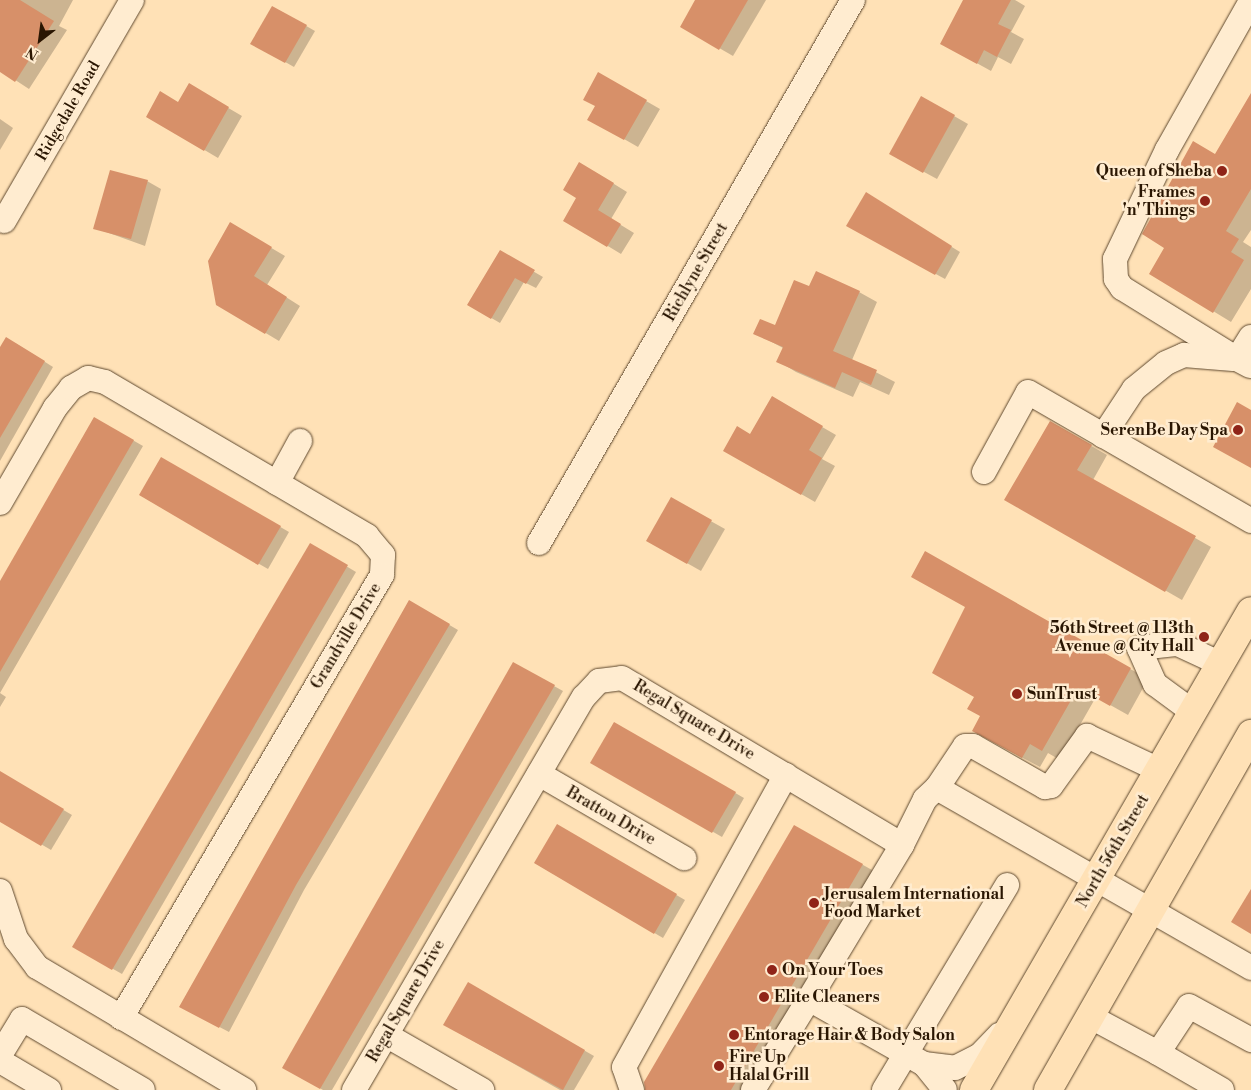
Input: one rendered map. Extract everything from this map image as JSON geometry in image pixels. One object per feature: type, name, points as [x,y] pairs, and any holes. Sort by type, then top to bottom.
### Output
[{"type":"main road","name":"North 56th Street","points":[[974,1090],[1251,611]]},
{"type":"main road","points":[[1048,1090],[1149,910],[1249,744]]},
{"type":"street","name":"Ridgedale Road","points":[[4,221],[132,0]]},
{"type":"street","name":"Richlyne Street","points":[[539,543],[853,0]]},
{"type":"street","points":[[1244,363],[1122,288],[1116,279],[1114,259],[1167,150],[1251,1]]},
{"type":"street","points":[[1244,363],[1251,337]]},
{"type":"street","points":[[1103,436],[1134,389],[1166,363],[1184,356],[1244,363]]},
{"type":"street","name":"Grandville Drive","points":[[0,503],[55,408],[71,388],[88,378],[105,382],[367,536],[383,555],[382,575],[121,1018]]},
{"type":"street","points":[[984,472],[1028,392],[1251,521]]},
{"type":"street","points":[[278,483],[300,441]]},
{"type":"street","points":[[1193,712],[1155,684],[1139,648],[1178,644],[1221,664]]},
{"type":"street","name":"Regal Square Drive","points":[[354,1090],[584,697],[599,681],[622,678],[902,845]]},
{"type":"street","points":[[753,1090],[902,845],[925,800],[937,788],[965,746],[1051,786],[1086,736],[1159,770]]},
{"type":"street","name":"Bratton Drive","points":[[538,774],[684,858]]},
{"type":"street","points":[[632,1090],[624,1067],[786,775]]},
{"type":"street","points":[[937,788],[1251,968]]},
{"type":"street","points":[[884,1090],[914,1059],[1007,884]]},
{"type":"street","points":[[0,891],[16,939],[37,967],[244,1090]]},
{"type":"street","points":[[809,999],[914,1059],[945,1090]]},
{"type":"street","points":[[1158,1053],[1189,1006],[1251,1040]]},
{"type":"street","points":[[1089,1016],[1222,1090]]},
{"type":"street","points":[[914,1059],[955,1068],[972,1060],[1016,1017]]},
{"type":"street","points":[[0,1055],[22,1018],[143,1090]]},
{"type":"street","points":[[386,1035],[482,1090]]},
{"type":"street","points":[[0,1061],[49,1090]]},
{"type":"building","points":[[0,0],[20,0],[54,21],[15,82],[0,72]]},
{"type":"building","points":[[695,0],[748,0],[719,50],[680,27]]},
{"type":"building","points":[[963,0],[1011,0],[998,24],[1011,30],[997,57],[984,50],[977,64],[940,44]]},
{"type":"building","points":[[272,6],[307,25],[285,63],[250,44]]},
{"type":"building","points":[[598,72],[647,100],[624,140],[587,120],[595,106],[583,100]]},
{"type":"building","points":[[189,83],[229,107],[204,151],[146,117],[160,91],[178,102]]},
{"type":"building","points":[[1251,93],[1251,189],[1226,231],[1239,239],[1231,252],[1244,260],[1213,313],[1149,274],[1164,248],[1142,234],[1193,141],[1215,154]]},
{"type":"building","points":[[921,96],[955,115],[923,173],[889,154]]},
{"type":"building","points":[[579,162],[614,183],[598,210],[621,224],[607,247],[563,221],[576,198],[563,190]]},
{"type":"building","points":[[110,170],[148,180],[131,239],[93,229]]},
{"type":"building","points":[[866,192],[952,246],[935,275],[846,226]]},
{"type":"building","points":[[230,222],[272,247],[254,276],[287,297],[265,334],[216,305],[208,261]]},
{"type":"building","points":[[500,250],[535,270],[526,284],[515,278],[491,319],[467,305]]},
{"type":"building","points":[[816,271],[860,291],[833,351],[877,370],[871,385],[842,372],[835,388],[776,362],[783,347],[753,334],[760,319],[775,325],[794,280],[809,286]]},
{"type":"building","points":[[6,337],[45,361],[0,438],[0,347]]},
{"type":"building","points":[[772,396],[823,426],[809,450],[822,458],[801,495],[723,451],[737,426],[750,434]]},
{"type":"building","points":[[1237,402],[1251,410],[1251,468],[1213,447]]},
{"type":"building","points":[[94,417],[134,440],[0,672],[0,581]]},
{"type":"building","points":[[1050,421],[1092,445],[1077,470],[1196,536],[1165,592],[1004,500]]},
{"type":"building","points":[[161,457],[281,526],[258,565],[139,495]]},
{"type":"building","points":[[671,497],[712,520],[687,564],[646,541]]},
{"type":"building","points":[[310,543],[348,565],[112,970],[72,947]]},
{"type":"building","points":[[925,551],[1131,668],[1110,706],[1078,688],[1042,751],[1030,744],[1022,758],[972,731],[980,716],[967,709],[974,697],[932,673],[965,607],[911,577]]},
{"type":"building","points":[[409,600],[450,624],[296,885],[219,1028],[179,1007]]},
{"type":"building","points":[[513,662],[555,685],[320,1089],[282,1068]]},
{"type":"building","points":[[614,722],[736,792],[712,833],[590,763]]},
{"type":"building","points":[[0,771],[64,809],[41,846],[0,822]]},
{"type":"building","points":[[557,824],[677,894],[654,934],[534,863]]},
{"type":"building","points":[[794,825],[863,864],[731,1090],[645,1090],[644,1082]]},
{"type":"building","points":[[1251,889],[1251,934],[1231,922]]},
{"type":"building","points":[[468,982],[585,1050],[563,1090],[443,1025]]},
{"type":"place","name":"Queen of Sheba","points":[[1222,171]]},
{"type":"place","name":"Frames 'n' Things","points":[[1205,201]]},
{"type":"place","name":"SerenBe Day Spa","points":[[1238,430]]},
{"type":"place","name":"56th Street @ 113th Avenue @ City Hall","points":[[1204,637]]},
{"type":"place","name":"SunTrust","points":[[1017,694]]},
{"type":"place","name":"Jerusalem International Food Market","points":[[814,903]]},
{"type":"place","name":"On Your Toes","points":[[772,970]]},
{"type":"place","name":"Elite Cleaners","points":[[764,997]]},
{"type":"place","name":"Entorage Hair & Body Salon","points":[[734,1035]]},
{"type":"place","name":"Fire Up Halal Grill","points":[[719,1066]]}]
